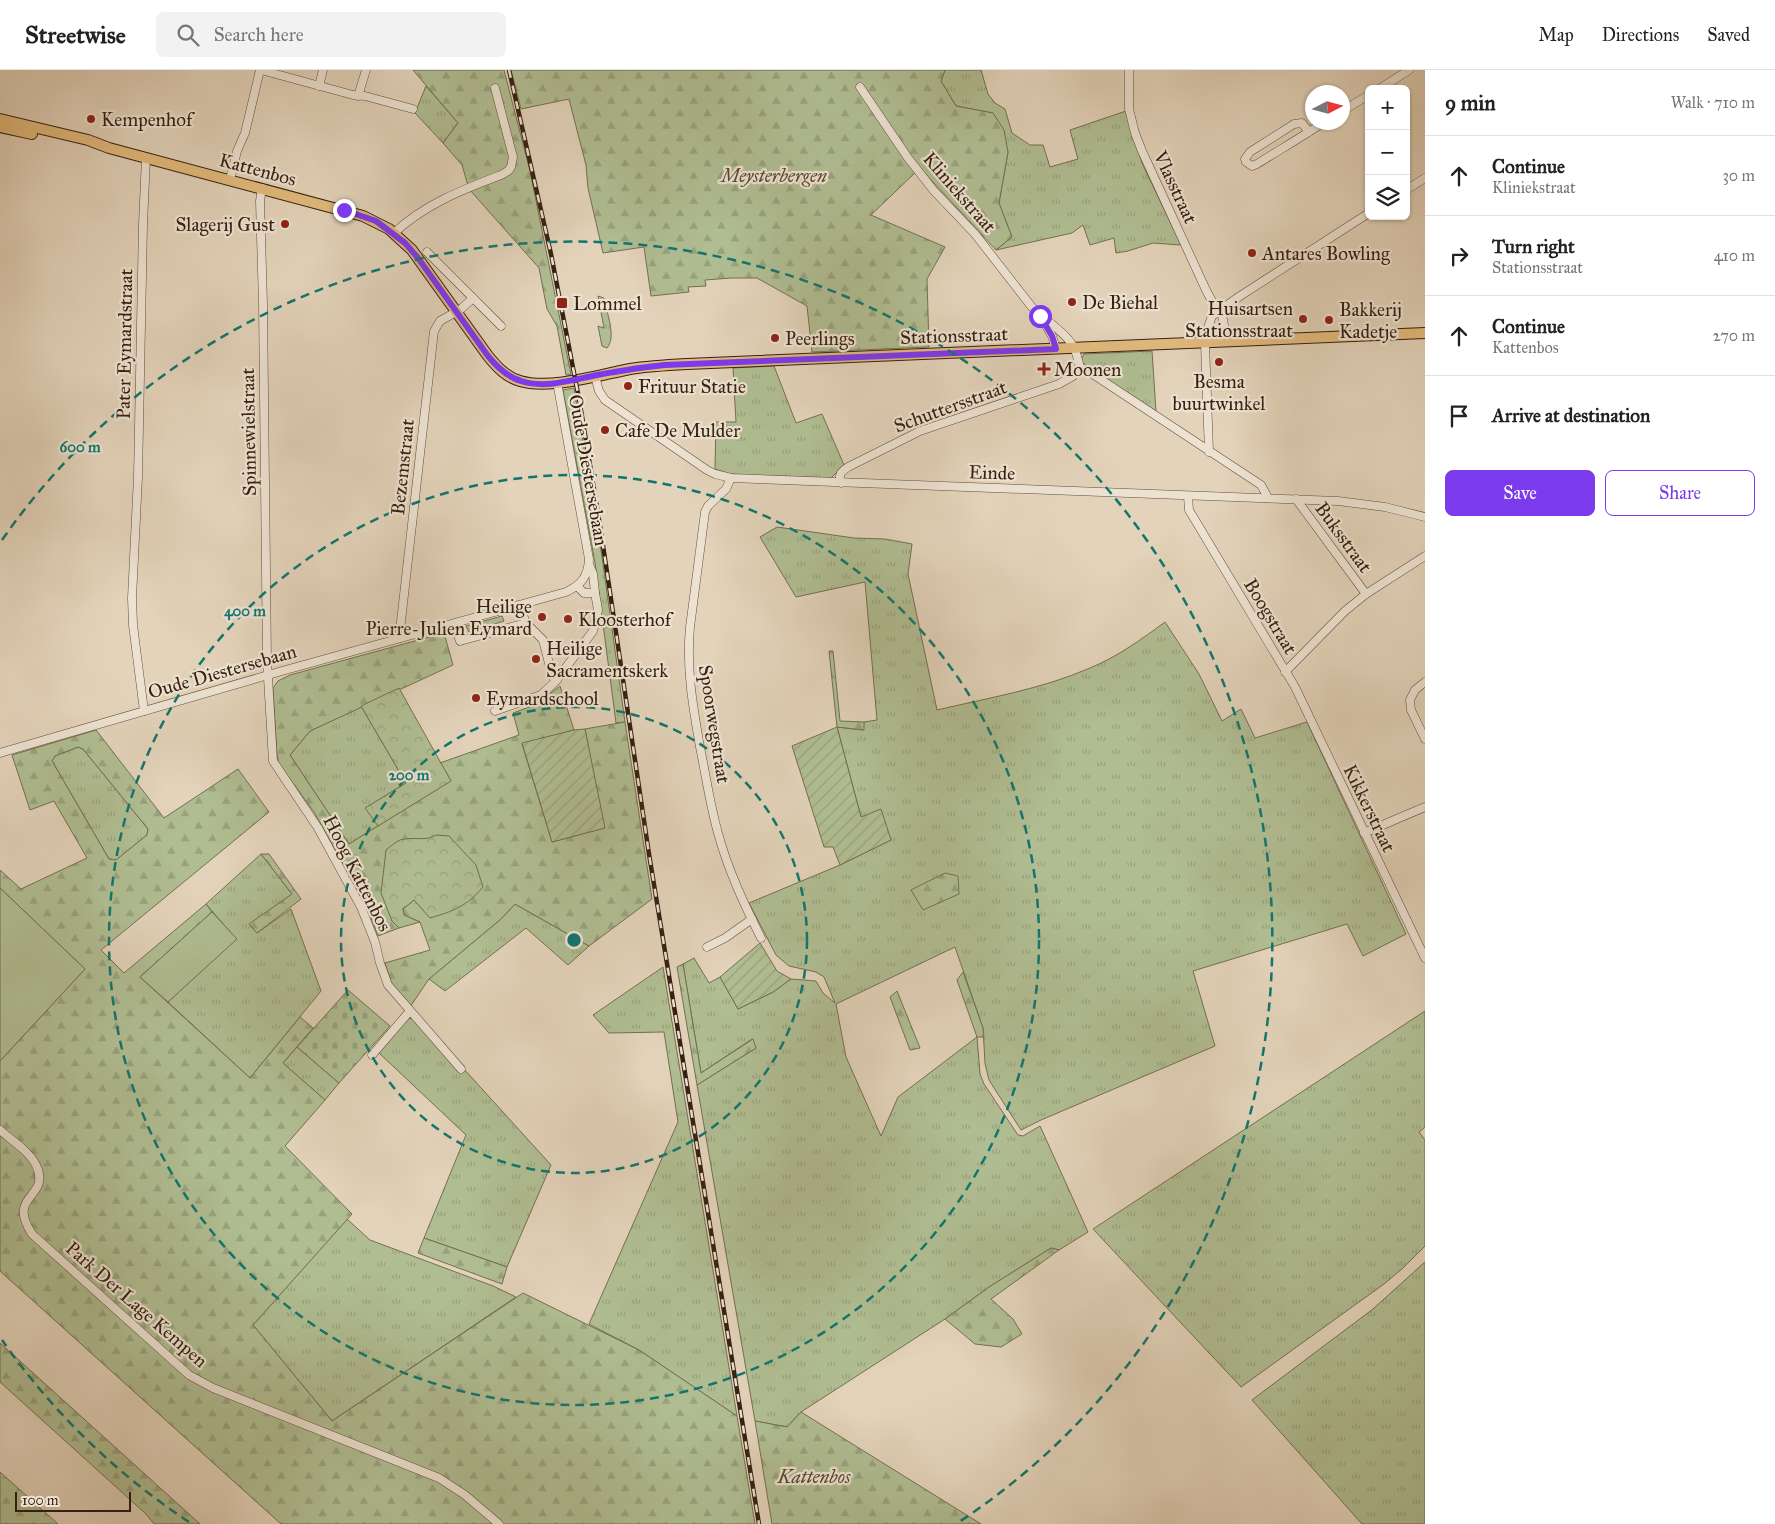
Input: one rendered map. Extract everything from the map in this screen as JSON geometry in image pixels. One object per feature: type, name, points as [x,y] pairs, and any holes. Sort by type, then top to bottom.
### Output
[{"type":"main road","name":"Kattenbos","points":[[0,119],[88,140],[109,148],[262,188],[376,221],[394,233],[418,258],[498,368],[510,377],[529,383],[575,380]]},
{"type":"main road","name":"Kattenbos","points":[[0,127],[87,146],[109,148]]},
{"type":"main road","name":"Stationsstraat","points":[[575,380],[651,366],[680,364],[1425,333]]},
{"type":"street","points":[[230,180],[237,151],[245,133],[260,70],[412,109]]},
{"type":"street","points":[[319,86],[323,70]]},
{"type":"street","points":[[358,96],[366,70]]},
{"type":"street","name":"Vlasstraat","points":[[1129,70],[1131,122],[1142,151],[1206,290],[1213,303],[1221,309]]},
{"type":"street","points":[[1385,85],[1409,70]]},
{"type":"street","name":"Kliniekstraat","points":[[860,87],[908,158],[934,191],[975,234],[1040,316],[1052,336],[1056,349]]},
{"type":"street","points":[[394,233],[409,220],[438,201],[501,175],[511,167],[513,162],[512,150],[495,88]]},
{"type":"street","points":[[1350,106],[1365,97]]},
{"type":"street","points":[[1309,132],[1302,123],[1294,124],[1250,152],[1245,159],[1246,162],[1252,166],[1257,164],[1309,132],[1312,130]]},
{"type":"street","name":"Pater Eymardstraat","points":[[144,711],[133,625],[132,598],[138,477],[146,158]]},
{"type":"street","points":[[1410,187],[1425,178]]},
{"type":"street","name":"Spinnewielstraat","points":[[262,188],[260,201],[268,675]]},
{"type":"street","points":[[1209,452],[1205,343],[1206,333],[1212,316],[1365,217]]},
{"type":"street","points":[[427,252],[502,326]]},
{"type":"street","points":[[456,311],[473,298]]},
{"type":"street","points":[[1221,309],[1227,342]]},
{"type":"street","name":"Bezemstraat","points":[[400,638],[434,331],[440,320],[456,311]]},
{"type":"street","name":"Kliniekstraat","points":[[1040,316],[1066,338],[1074,348]]},
{"type":"street","points":[[1074,348],[1080,367],[1261,485],[1266,498]]},
{"type":"street","name":"Schuttersstraat","points":[[841,483],[839,477],[841,472],[848,467],[920,430],[1059,384],[1068,380],[1080,367]]},
{"type":"street","name":"Einde","points":[[595,376],[599,391],[605,400],[708,470],[731,478],[1361,502],[1425,517]]},
{"type":"street","name":"Oude Diestersebaan","points":[[495,711],[541,695],[556,681],[593,631],[598,610],[557,382]]},
{"type":"street","name":"Spoorwegstraat","points":[[731,478],[726,490],[708,506],[705,512],[688,646],[690,681],[699,741],[717,831],[739,893],[761,938]]},
{"type":"street","name":"Boogstraat","points":[[1188,496],[1189,510],[1285,672],[1345,611],[1366,594],[1425,556]]},
{"type":"street","name":"Buksstraat","points":[[1296,499],[1366,594]]},
{"type":"street","name":"Oude Diestersebaan","points":[[0,753],[268,675],[566,592],[578,587],[587,573],[589,564]]},
{"type":"street","points":[[578,587],[584,594],[595,593]]},
{"type":"street","points":[[519,605],[526,623],[540,636],[545,644],[552,675],[556,681]]},
{"type":"street","points":[[454,624],[460,641],[526,623]]},
{"type":"street","name":"Kikkerstraat","points":[[1285,672],[1295,687],[1425,958]]},
{"type":"street","name":"Hoog Kattenbos","points":[[268,675],[273,761],[310,814],[366,918],[388,985],[461,1069]]},
{"type":"street","points":[[1425,682],[1415,690],[1410,700],[1411,710],[1425,739]]},
{"type":"street","points":[[1364,833],[1425,807]]},
{"type":"street","points":[[707,947],[725,938],[752,919]]},
{"type":"street","points":[[372,1055],[410,1012]]},
{"type":"street","name":"Park Der Lage Kempen","points":[[0,1130],[29,1155],[38,1170],[39,1185],[23,1210],[24,1222],[32,1234],[189,1375],[213,1388],[439,1478],[465,1495],[499,1524]]},
{"type":"green space","points":[[413,70],[504,70],[530,171],[571,374],[566,375],[557,326],[547,309],[539,268],[469,189],[462,165],[443,143],[458,123]]},
{"type":"green space","name":"Meysterbergen","points":[[511,70],[945,70],[941,81],[956,106],[993,113],[1004,130],[1008,152],[999,203],[1012,237],[996,250],[920,168],[871,215],[945,247],[927,279],[929,347],[812,352],[807,306],[757,278],[705,280],[706,286],[688,287],[689,292],[651,296],[644,247],[603,253],[588,188],[586,165],[569,99],[521,109]]},
{"type":"green space","points":[[945,70],[981,70],[988,94],[995,103],[1005,109],[1012,133],[1030,145],[1043,145],[1050,167],[1078,159],[1070,130],[1126,111],[1142,163],[1181,245],[1153,243],[1116,253],[1114,238],[1090,245],[1083,225],[1072,233],[996,250],[1012,237],[999,203],[1008,152],[993,113],[956,106],[941,81]]},
{"type":"green space","points":[[426,86],[458,123],[443,143],[415,113]]},
{"type":"green space","points":[[598,296],[604,298],[610,324],[611,337],[607,348],[602,346],[598,326],[604,328]]},
{"type":"green space","points":[[1152,351],[1156,411],[1085,365],[1081,360],[1084,354]]},
{"type":"green space","points":[[774,366],[796,423],[822,414],[844,465],[831,478],[734,475],[715,469],[716,422],[736,422],[733,368]]},
{"type":"green space","points":[[574,388],[602,557],[625,722],[616,723],[595,563],[563,390]]},
{"type":"green space","points":[[777,527],[854,538],[885,539],[912,544],[908,574],[937,710],[1015,692],[1072,675],[1100,664],[1120,653],[1165,622],[1199,674],[1222,721],[1241,709],[1255,738],[1307,722],[1406,934],[1363,956],[1347,924],[1193,971],[1215,1046],[1021,1130],[989,1080],[985,1063],[983,1028],[955,947],[836,1004],[846,1057],[881,1136],[898,1097],[977,1037],[980,1074],[984,1084],[1018,1135],[1023,1136],[1040,1126],[1088,1232],[1059,1250],[1051,1248],[989,1287],[945,1319],[801,1412],[787,1427],[755,1421],[697,1085],[756,1048],[752,1039],[701,1073],[683,964],[694,958],[709,983],[720,977],[738,1009],[773,992],[791,979],[816,981],[823,993],[835,1003],[824,977],[816,972],[789,966],[776,955],[749,903],[840,865],[891,840],[861,817],[837,727],[863,730],[864,722],[877,720],[865,582],[796,597],[760,537]]},
{"type":"green space","points":[[502,616],[504,621],[469,632],[466,626]]},
{"type":"green space","points":[[444,633],[453,665],[310,731],[290,755],[349,844],[450,781],[440,763],[519,735],[513,713],[535,705],[560,686],[574,730],[522,744],[552,842],[604,828],[585,729],[625,722],[652,899],[589,946],[515,904],[501,919],[429,979],[410,1007],[392,985],[385,963],[430,950],[420,922],[404,915],[403,909],[414,900],[431,839],[407,840],[397,843],[386,850],[392,921],[399,928],[378,936],[366,905],[314,812],[279,764],[273,688],[278,681],[290,675]]},
{"type":"green space","points":[[829,651],[833,651],[840,721],[864,722],[864,730],[837,727]]},
{"type":"green space","points":[[399,688],[451,781],[378,826],[365,808],[406,783],[361,706]]},
{"type":"green space","points":[[361,706],[406,783],[366,808],[378,826],[349,844],[290,755],[310,731]]},
{"type":"green space","points":[[837,727],[861,817],[881,809],[891,840],[840,865],[833,847],[824,847],[792,746]]},
{"type":"green space","points":[[585,729],[605,828],[552,842],[522,743]]},
{"type":"green space","points":[[96,730],[164,818],[238,769],[269,812],[101,950],[124,973],[206,904],[212,912],[140,977],[250,1078],[300,1017],[313,1028],[283,1063],[325,1100],[285,1146],[352,1214],[253,1325],[332,1421],[523,1293],[639,1350],[737,1416],[755,1524],[281,1524],[0,1271],[0,1061],[85,969],[0,888],[0,870],[21,889],[87,858],[54,801],[30,810],[12,755]],"holes":[[[78,747],[83,749],[148,829],[147,835],[116,860],[109,859],[52,761],[55,756]]]},
{"type":"green space","points":[[78,747],[83,749],[148,829],[147,835],[116,860],[109,859],[52,761],[55,756]]},
{"type":"green space","points":[[436,835],[449,836],[476,865],[483,887],[460,907],[430,918],[414,900],[403,909],[404,915],[420,922],[399,928],[392,921],[381,893],[386,850],[400,840],[428,838]]},
{"type":"green space","points":[[261,854],[292,894],[250,925],[257,933],[291,909],[321,991],[250,1078],[168,1002],[236,939],[206,904]]},
{"type":"green space","points":[[261,854],[269,854],[301,899],[257,933],[249,924],[292,894]]},
{"type":"green space","points":[[945,873],[958,876],[959,894],[923,910],[911,890]]},
{"type":"green space","points":[[0,888],[85,969],[0,1061]]},
{"type":"green space","points":[[515,904],[589,946],[568,965],[526,928],[445,991],[429,979],[501,919]]},
{"type":"green space","points":[[212,912],[237,939],[168,1002],[140,977]]},
{"type":"green space","points":[[760,943],[777,971],[791,979],[773,992],[738,1009],[720,977]]},
{"type":"green space","points":[[683,964],[701,1073],[753,1039],[756,1048],[697,1085],[677,967]]},
{"type":"green space","points":[[663,967],[737,1416],[639,1350],[589,1324],[678,1122],[664,1032],[609,1033],[593,1015]]},
{"type":"green space","points":[[963,972],[983,1028],[984,1037],[977,1037],[957,980]]},
{"type":"green space","points":[[348,990],[390,1026],[339,1083],[297,1047]]},
{"type":"green space","points":[[897,991],[920,1048],[910,1050],[890,997]]},
{"type":"green space","points":[[1425,1011],[1425,1127],[1419,1132],[1425,1140],[1425,1246],[1384,1284],[1241,1387],[1093,1229]]},
{"type":"green space","points":[[413,1018],[463,1068],[551,1165],[507,1267],[424,1238],[466,1135],[378,1052],[408,1019]]},
{"type":"green space","points":[[297,1047],[339,1083],[325,1100],[283,1063]]},
{"type":"green space","points":[[347,1219],[370,1240],[493,1286],[516,1297],[332,1421],[253,1325]]},
{"type":"green space","points":[[424,1238],[507,1267],[502,1284],[418,1253]]},
{"type":"green space","points":[[1051,1248],[1059,1250],[991,1299],[1013,1319],[1022,1334],[1001,1347],[975,1344],[945,1319],[989,1287]]},
{"type":"green space","points":[[1425,1262],[1425,1524],[1362,1524],[1252,1400],[1373,1309]]},
{"type":"green space","points":[[0,1343],[200,1524],[154,1524],[146,1514],[0,1382]]},
{"type":"green space","name":"Kattenbos","points":[[801,1412],[981,1524],[772,1524],[755,1421],[787,1427]]},
{"type":"green space","points":[[0,1472],[58,1524],[0,1524]]},
{"type":"railway","points":[[509,70],[551,254],[580,404],[649,854],[759,1524]]},
{"type":"place","name":"Kempenhof","points":[[91,119]]},
{"type":"place","name":"Slagerij Gust","points":[[285,224]]},
{"type":"place","name":"Antares Bowling","points":[[1252,253]]},
{"type":"place","name":"De Biehal","points":[[1072,302]]},
{"type":"place","name":"Lommel","points":[[562,303]]},
{"type":"place","name":"Huisartsen Stationsstraat","points":[[1303,319]]},
{"type":"place","name":"Bakkerij Kadetje","points":[[1329,320]]},
{"type":"place","name":"Peerlings","points":[[775,338]]},
{"type":"place","name":"Besma buurtwinkel","points":[[1219,362]]},
{"type":"place","name":"Moonen","points":[[1044,369]]},
{"type":"place","name":"Frituur Statie","points":[[628,386]]},
{"type":"place","name":"Cafe De Mulder","points":[[605,430]]},
{"type":"place","name":"Heilige Pierre-Julien Eymard","points":[[542,617]]},
{"type":"place","name":"Kloosterhof","points":[[568,619]]},
{"type":"place","name":"Heilige Sacramentskerk","points":[[536,659]]},
{"type":"place","name":"Eymardschool","points":[[476,698]]},
{"type":"route","points":[[344,210],[376,221],[400,238],[418,258],[498,368],[510,377],[529,383],[557,382],[665,365],[1056,349],[1055,342],[1040,316]]}]
